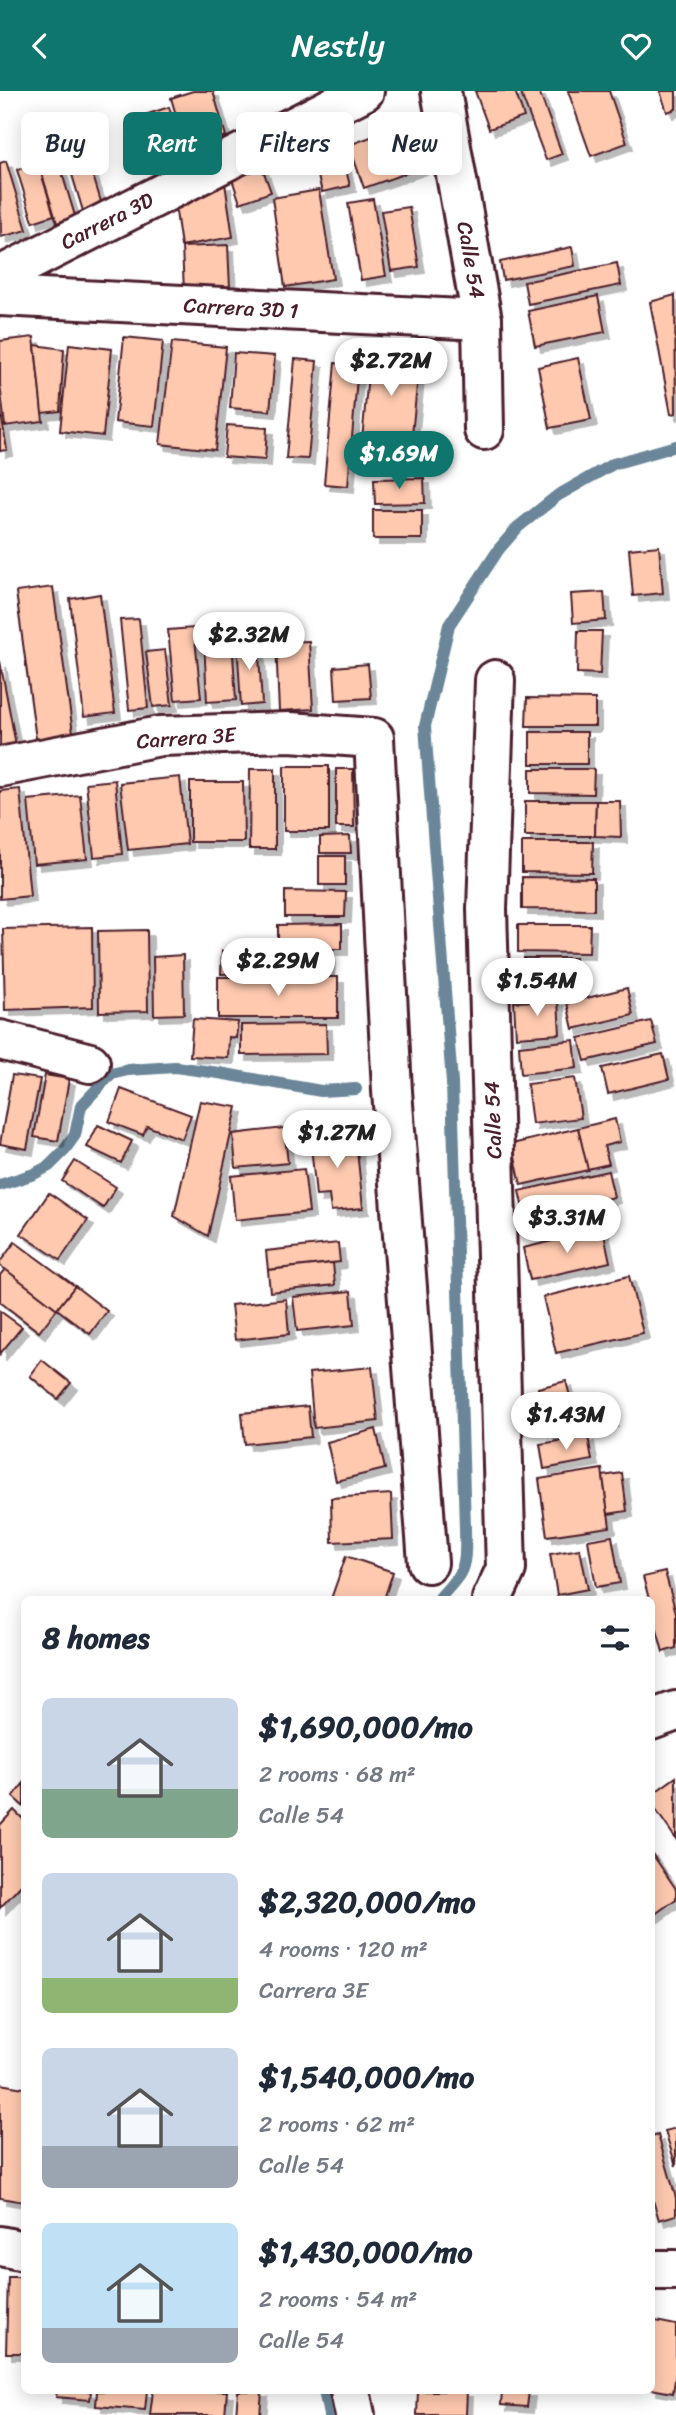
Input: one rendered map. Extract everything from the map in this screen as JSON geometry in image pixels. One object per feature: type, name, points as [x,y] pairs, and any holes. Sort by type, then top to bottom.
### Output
[{"type":"street","name":"Carrera 3D","points":[[0,276],[365,91]]},
{"type":"street","name":"Calle 54","points":[[441,91],[482,320],[484,430]]},
{"type":"street","name":"Carrera 3D 1","points":[[0,296],[482,320]]},
{"type":"street","name":"Calle 54","points":[[495,680],[487,909],[505,1589]]},
{"type":"street","name":"Carrera 3E","points":[[0,767],[160,736],[290,732],[374,738],[392,1091],[428,1563]]},
{"type":"street","points":[[0,1039],[90,1063]]},
{"type":"street","points":[[655,1718],[676,1710]]},
{"type":"street","points":[[0,2246],[21,2250]]},
{"type":"street","points":[[655,2270],[676,2270]]},
{"type":"street","points":[[351,2394],[355,2415]]},
{"type":"building","points":[[193,91],[213,91],[219,112],[175,112],[171,98]]},
{"type":"building","points":[[475,91],[515,91],[524,117],[489,129]]},
{"type":"building","points":[[520,91],[539,91],[562,154],[546,160]]},
{"type":"building","points":[[568,91],[609,91],[627,143],[591,156]]},
{"type":"building","points":[[660,91],[676,91],[676,109],[667,112]]},
{"type":"building","points":[[169,107],[171,112],[154,112]]},
{"type":"building","points":[[368,138],[368,175],[401,175],[364,188],[354,159],[354,143]]},
{"type":"building","points":[[6,161],[27,230],[1,237],[0,163]]},
{"type":"building","points":[[236,167],[236,175],[265,175],[271,192],[240,203],[229,170]]},
{"type":"building","points":[[21,169],[21,175],[42,175],[54,215],[33,222],[17,170]]},
{"type":"building","points":[[42,175],[63,175],[75,216],[57,223]]},
{"type":"building","points":[[72,175],[93,175],[105,215],[86,221]]},
{"type":"building","points":[[318,175],[347,175],[350,186],[322,192]]},
{"type":"building","points":[[225,183],[233,237],[181,246],[173,191]]},
{"type":"building","points":[[319,190],[333,279],[285,287],[272,198]]},
{"type":"building","points":[[373,199],[386,276],[361,280],[348,203]]},
{"type":"building","points":[[409,207],[419,267],[391,271],[381,211]]},
{"type":"building","points":[[228,245],[230,288],[184,291],[182,247]]},
{"type":"building","points":[[572,247],[575,266],[503,280],[500,262]]},
{"type":"building","points":[[617,263],[621,285],[528,304],[524,282]]},
{"type":"building","points":[[675,295],[676,413],[671,414],[650,302]]},
{"type":"building","points":[[598,296],[605,332],[535,346],[528,311]]},
{"type":"building","points":[[34,337],[43,421],[5,426],[0,384],[0,341]]},
{"type":"building","points":[[124,337],[163,341],[154,426],[115,422]]},
{"type":"building","points":[[371,340],[421,345],[410,455],[361,452]]},
{"type":"building","points":[[172,342],[226,347],[215,450],[160,444]]},
{"type":"building","points":[[69,344],[112,349],[103,436],[60,431]]},
{"type":"building","points":[[35,345],[64,349],[60,411],[42,413]]},
{"type":"building","points":[[234,353],[275,356],[270,411],[230,408]]},
{"type":"building","points":[[578,358],[591,420],[550,428],[538,367]]},
{"type":"building","points":[[295,359],[317,361],[308,459],[286,458]]},
{"type":"building","points":[[335,363],[358,365],[348,486],[324,484]]},
{"type":"building","points":[[0,406],[7,450],[0,451]]},
{"type":"building","points":[[227,425],[267,428],[265,460],[224,457]]},
{"type":"building","points":[[424,478],[425,503],[375,504],[374,479]]},
{"type":"building","points":[[373,510],[422,510],[422,539],[373,539]]},
{"type":"building","points":[[659,546],[663,593],[633,596],[629,549]]},
{"type":"building","points":[[53,587],[73,733],[36,739],[16,592]]},
{"type":"building","points":[[604,592],[606,620],[573,623],[571,594]]},
{"type":"building","points":[[100,594],[115,713],[84,717],[70,599]]},
{"type":"building","points":[[139,619],[148,708],[129,710],[120,620]]},
{"type":"building","points":[[194,628],[201,698],[175,700],[168,630]]},
{"type":"building","points":[[578,631],[602,631],[600,674],[577,673]]},
{"type":"building","points":[[232,639],[236,700],[207,702],[204,641]]},
{"type":"building","points":[[258,639],[262,704],[241,706],[237,640]]},
{"type":"building","points":[[309,641],[313,709],[279,711],[276,642]]},
{"type":"building","points":[[165,650],[172,705],[153,707],[146,652]]},
{"type":"building","points":[[0,661],[16,745],[0,748]]},
{"type":"building","points":[[368,664],[371,698],[336,700],[334,667]]},
{"type":"building","points":[[527,698],[595,699],[595,726],[526,726]]},
{"type":"building","points":[[530,732],[587,732],[587,764],[530,764]]},
{"type":"building","points":[[284,766],[329,766],[329,831],[284,831]]},
{"type":"building","points":[[250,769],[275,769],[275,849],[249,849]]},
{"type":"building","points":[[336,769],[353,769],[354,827],[336,827]]},
{"type":"building","points":[[530,769],[594,769],[593,794],[530,793]]},
{"type":"building","points":[[180,777],[187,844],[128,850],[120,783]]},
{"type":"building","points":[[115,780],[122,854],[94,857],[86,783]]},
{"type":"building","points":[[190,782],[243,782],[244,842],[190,842]]},
{"type":"building","points":[[20,789],[30,896],[0,899],[0,791]]},
{"type":"building","points":[[80,795],[87,859],[34,864],[28,800]]},
{"type":"building","points":[[525,801],[596,801],[595,836],[525,836]]},
{"type":"building","points":[[596,801],[620,801],[621,837],[595,836]]},
{"type":"building","points":[[350,836],[351,853],[320,853],[320,837]]},
{"type":"building","points":[[522,842],[593,842],[592,873],[522,872]]},
{"type":"building","points":[[319,856],[345,856],[345,885],[319,885]]},
{"type":"building","points":[[522,877],[594,878],[594,910],[522,909]]},
{"type":"building","points":[[285,891],[346,892],[345,917],[285,917]]},
{"type":"building","points":[[342,924],[342,949],[278,949],[278,925]]},
{"type":"building","points":[[518,925],[590,925],[589,953],[518,952]]},
{"type":"building","points":[[92,927],[93,1007],[5,1010],[3,929]]},
{"type":"building","points":[[147,930],[148,1011],[99,1012],[98,931]]},
{"type":"building","points":[[329,950],[328,973],[221,974],[222,951]]},
{"type":"building","points":[[183,955],[184,1014],[154,1015],[153,957]]},
{"type":"building","points":[[524,958],[575,958],[575,982],[523,982]]},
{"type":"building","points":[[218,977],[338,977],[338,1018],[218,1018]]},
{"type":"building","points":[[627,988],[633,1015],[573,1029],[567,1003]]},
{"type":"building","points":[[558,1000],[560,1034],[516,1037],[514,1002]]},
{"type":"building","points":[[193,1019],[238,1022],[236,1038],[229,1037],[228,1058],[190,1056]]},
{"type":"building","points":[[651,1021],[657,1044],[585,1061],[579,1038]]},
{"type":"building","points":[[326,1024],[327,1054],[241,1055],[241,1025]]},
{"type":"building","points":[[574,1040],[577,1068],[521,1074],[519,1046]]},
{"type":"building","points":[[663,1054],[669,1079],[608,1094],[602,1068]]},
{"type":"building","points":[[12,1075],[40,1079],[27,1149],[0,1144]]},
{"type":"building","points":[[45,1075],[69,1079],[58,1141],[34,1137]]},
{"type":"building","points":[[575,1078],[581,1118],[532,1124],[527,1084]]},
{"type":"building","points":[[121,1089],[191,1115],[182,1139],[147,1126],[143,1135],[109,1122]]},
{"type":"building","points":[[200,1101],[237,1107],[208,1236],[174,1216]]},
{"type":"building","points":[[615,1119],[620,1142],[604,1146],[609,1164],[587,1169],[578,1128]]},
{"type":"building","points":[[98,1125],[132,1141],[121,1163],[87,1147]]},
{"type":"building","points":[[284,1128],[288,1163],[236,1168],[233,1134]]},
{"type":"building","points":[[578,1128],[588,1170],[521,1185],[512,1144]]},
{"type":"building","points":[[355,1131],[363,1208],[331,1211],[329,1195],[316,1196],[310,1135]]},
{"type":"building","points":[[75,1161],[116,1187],[103,1208],[62,1181]]},
{"type":"building","points":[[304,1169],[309,1212],[235,1220],[231,1176]]},
{"type":"building","points":[[608,1171],[614,1197],[525,1217],[519,1191]]},
{"type":"building","points":[[49,1193],[88,1220],[60,1260],[21,1234]]},
{"type":"building","points":[[603,1229],[610,1262],[530,1280],[523,1248]]},
{"type":"building","points":[[15,1242],[75,1286],[57,1309],[0,1266],[0,1262]]},
{"type":"building","points":[[338,1243],[340,1262],[268,1270],[266,1251]]},
{"type":"building","points":[[333,1263],[335,1285],[270,1292],[268,1270]]},
{"type":"building","points":[[5,1269],[57,1309],[39,1332],[0,1302],[0,1275]]},
{"type":"building","points":[[629,1276],[643,1333],[556,1353],[543,1297]]},
{"type":"building","points":[[75,1286],[107,1311],[90,1334],[57,1309]]},
{"type":"building","points":[[351,1291],[354,1325],[297,1331],[293,1297]]},
{"type":"building","points":[[286,1299],[289,1334],[235,1340],[231,1305]]},
{"type":"building","points":[[0,1311],[22,1327],[0,1354]]},
{"type":"building","points":[[42,1360],[71,1383],[58,1399],[30,1376]]},
{"type":"building","points":[[372,1367],[378,1421],[314,1428],[309,1373]]},
{"type":"building","points":[[566,1381],[572,1404],[606,1397],[612,1421],[549,1436],[538,1388]]},
{"type":"building","points":[[308,1406],[311,1437],[245,1444],[242,1413]]},
{"type":"building","points":[[376,1429],[385,1469],[336,1481],[327,1442]]},
{"type":"building","points":[[588,1436],[592,1460],[544,1469],[540,1444]]},
{"type":"building","points":[[602,1469],[610,1527],[547,1536],[539,1479]]},
{"type":"building","points":[[622,1473],[627,1511],[608,1514],[603,1476]]},
{"type":"building","points":[[391,1494],[393,1539],[332,1542],[331,1498]]},
{"type":"building","points":[[612,1536],[620,1583],[596,1587],[588,1540]]},
{"type":"building","points":[[580,1549],[588,1589],[557,1595],[550,1554]]},
{"type":"building","points":[[346,1556],[393,1572],[385,1596],[332,1596]]},
{"type":"building","points":[[665,1572],[676,1613],[676,1648],[663,1652],[655,1623],[655,1596],[648,1596],[643,1577]]},
{"type":"building","points":[[676,1777],[676,1839],[655,1809],[655,1792]]},
{"type":"building","points":[[21,1787],[21,1804],[13,1797]]},
{"type":"building","points":[[14,1810],[21,1817],[21,1885],[0,1908],[0,1825]]},
{"type":"building","points":[[655,1858],[676,1889],[676,1899],[655,1914]]},
{"type":"building","points":[[0,2084],[21,2088],[21,2202],[0,2198]]},
{"type":"building","points":[[676,2128],[676,2166],[665,2131]]},
{"type":"building","points":[[658,2135],[676,2198],[676,2215],[659,2220],[655,2207],[655,2136]]},
{"type":"building","points":[[8,2277],[21,2277],[21,2353],[6,2353]]},
{"type":"building","points":[[655,2321],[676,2325],[676,2373],[673,2393],[655,2390]]},
{"type":"building","points":[[56,2394],[91,2394],[90,2400],[56,2397]]},
{"type":"building","points":[[97,2394],[147,2394],[145,2410],[96,2406]]},
{"type":"building","points":[[153,2394],[227,2394],[225,2415],[150,2415]]},
{"type":"building","points":[[238,2394],[262,2394],[260,2415],[236,2415]]},
{"type":"building","points":[[418,2394],[467,2394],[466,2415],[417,2415]]},
{"type":"building","points":[[502,2394],[529,2394],[527,2407],[501,2405]]},
{"type":"waterway","points":[[442,1596],[462,1568],[465,1539],[452,1083],[425,726],[449,625],[499,549],[518,527],[557,496],[613,464],[676,446]]},
{"type":"waterway","points":[[0,1185],[49,1166],[75,1135],[81,1106],[111,1074],[128,1070],[175,1067],[321,1091],[356,1089]]},
{"type":"waterway","points":[[325,2394],[329,2415]]}]
